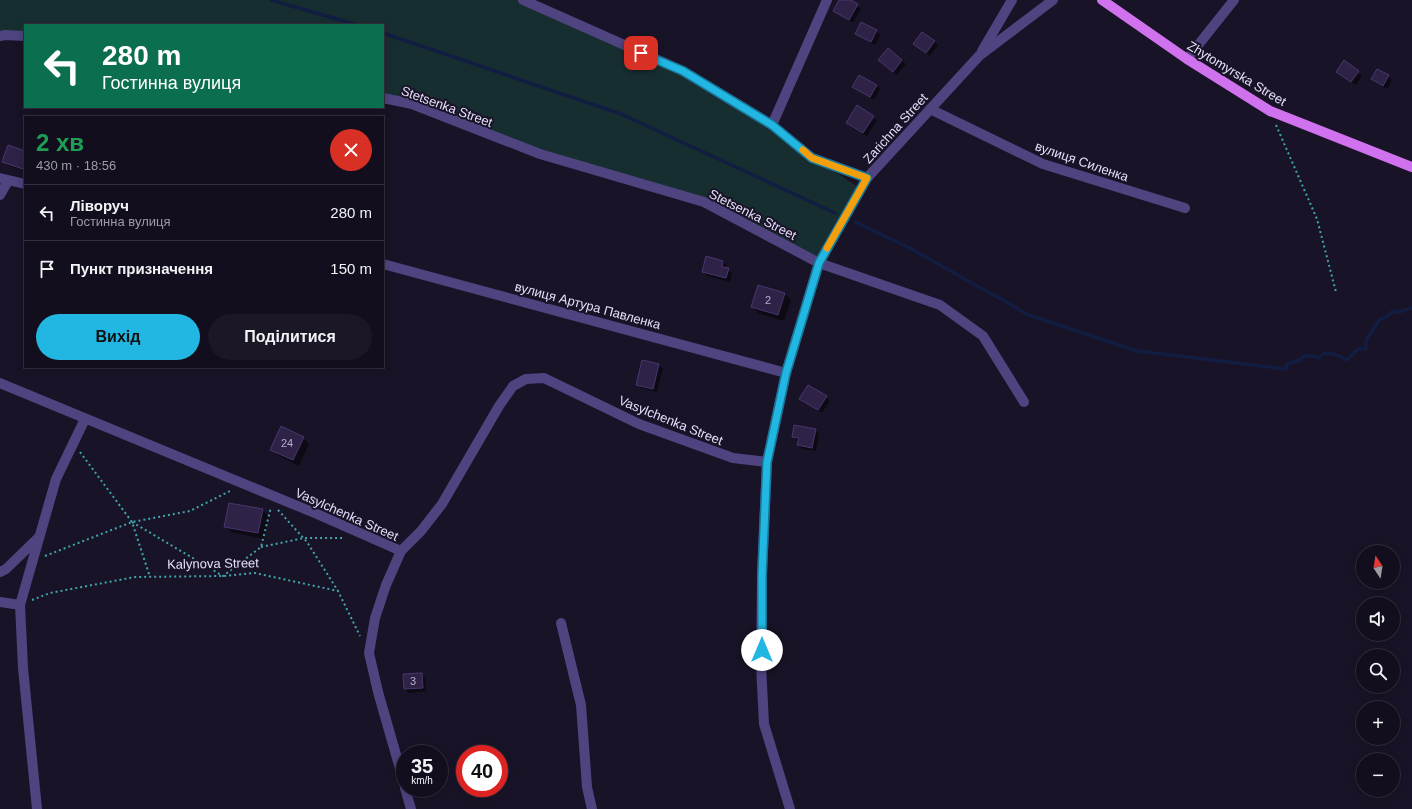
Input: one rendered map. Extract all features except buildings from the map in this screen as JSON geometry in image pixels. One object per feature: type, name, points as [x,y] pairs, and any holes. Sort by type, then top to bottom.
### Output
[{"type":"main road","name":"Zhytomyrska Street","points":[[1102,0],[1187,59],[1270,111],[1412,167]]},
{"type":"street","points":[[523,0],[683,71],[772,125],[812,158],[867,178]]},
{"type":"street","points":[[772,125],[827,0]]},
{"type":"street","name":"Zarichna Street","points":[[980,56],[1012,0]]},
{"type":"street","name":"Zarichna Street","points":[[790,809],[764,724],[761,665],[762,575],[767,462],[786,373],[819,263],[867,178],[980,56],[1053,0]]},
{"type":"street","points":[[1187,59],[1234,0]]},
{"type":"street","points":[[0,36],[24,36]]},
{"type":"street","name":"Stetsenka Street","points":[[384,98],[412,104],[540,154],[704,202],[819,263],[940,305],[983,336],[1024,402]]},
{"type":"street","name":"вулиця Силенка","points":[[930,109],[1043,164],[1185,208]]},
{"type":"street","points":[[0,195],[4,180],[24,184]]},
{"type":"street","name":"вулиця Артура Павленка","points":[[384,264],[786,373]]},
{"type":"street","name":"Vasylchenka Street","points":[[0,383],[317,514],[401,551],[421,531],[442,504],[499,406],[513,386],[526,379],[544,378],[640,424],[733,458],[767,462]]},
{"type":"street","points":[[38,809],[23,668],[20,605],[56,480],[85,419]]},
{"type":"street","points":[[0,572],[6,569],[39,537]]},
{"type":"street","points":[[396,755],[378,692],[369,653],[375,618],[386,585],[401,551]]},
{"type":"street","points":[[0,602],[20,605]]},
{"type":"street","points":[[561,623],[581,705],[587,787],[592,809]]},
{"type":"street","points":[[408,797],[412,809]]},
{"type":"path","points":[[1270,111],[1317,219],[1336,292]]},
{"type":"path","points":[[73,443],[132,522],[150,577]]},
{"type":"path","points":[[33,560],[132,522],[190,511],[244,484]]},
{"type":"path","points":[[261,547],[272,504],[304,538],[338,591],[369,653]]},
{"type":"path","points":[[132,522],[223,576],[261,547],[304,538],[349,538]]},
{"type":"path","name":"Kalynova Street","points":[[20,605],[50,593],[135,577],[223,576],[256,573],[338,591]]},
{"type":"green space","points":[[0,0],[519,0],[683,71],[861,189],[819,263],[704,202],[384,98],[384,24],[24,24],[24,36],[0,36]]},
{"type":"waterway","points":[[271,0],[355,24]]},
{"type":"waterway","points":[[384,33],[621,114],[835,213]]},
{"type":"waterway","points":[[855,222],[906,246],[1029,315],[1137,351],[1287,369],[1286,366],[1289,363],[1301,360],[1302,357],[1314,356],[1318,358],[1324,353],[1334,354],[1347,360],[1358,349],[1366,349],[1366,340],[1380,319],[1386,317],[1393,311],[1399,312],[1412,308]]},
{"type":"slow traffic","points":[[803,150],[812,158],[867,178],[827,248]]},
{"type":"route","points":[[641,53],[683,71],[772,125],[812,158],[867,178],[819,263],[786,373],[767,462],[762,575],[762,650]]}]
